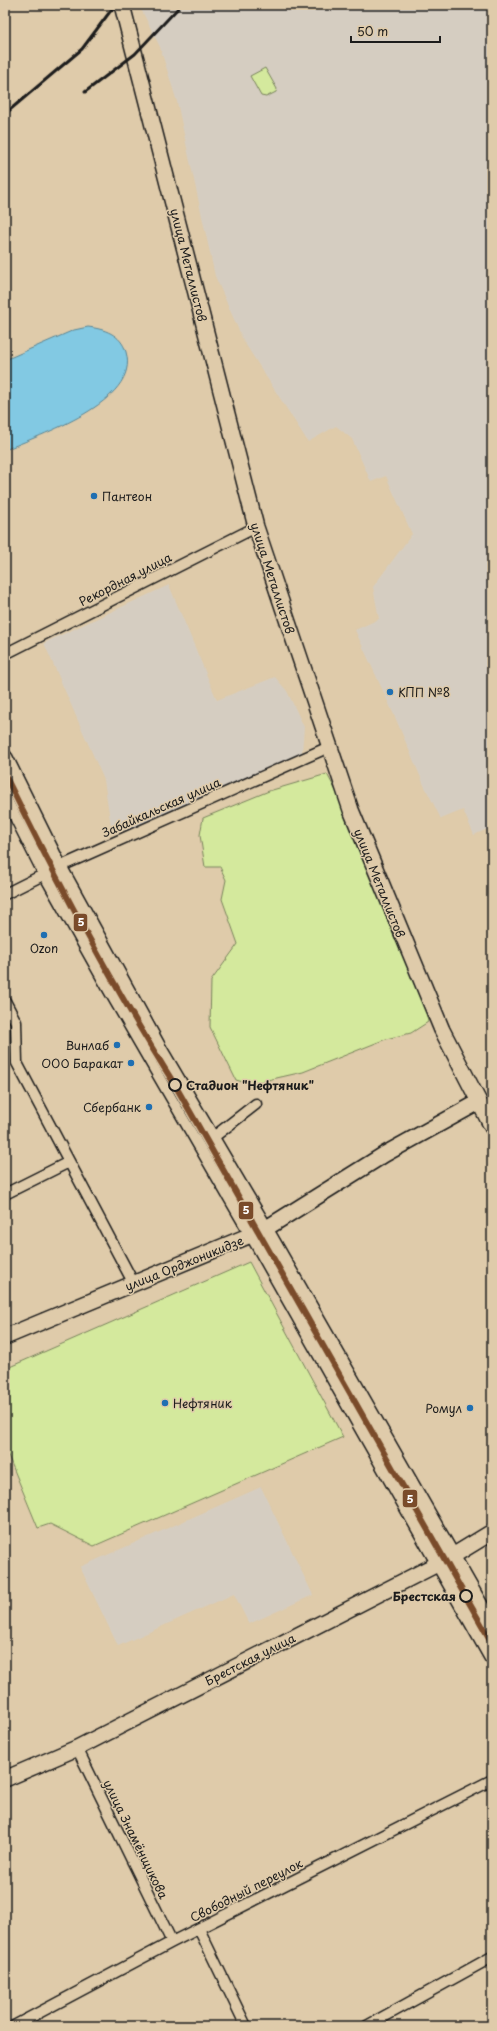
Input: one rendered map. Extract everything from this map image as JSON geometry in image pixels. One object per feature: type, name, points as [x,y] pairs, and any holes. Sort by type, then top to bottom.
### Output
[{"type":"street","name":"улица Металлистов","points":[[122,5],[256,527],[351,810],[415,968],[442,1030],[492,1127]]},
{"type":"street","name":"Рекордная улица","points":[[5,654],[256,527]]},
{"type":"street","name":"Забайкальская улица","points":[[5,894],[53,870],[329,747]]},
{"type":"street","points":[[5,758],[53,870],[111,989],[259,1232],[445,1559],[492,1657]]},
{"type":"street","points":[[5,792],[53,870],[211,1139],[259,1232]]},
{"type":"street","points":[[5,1001],[16,1022],[17,1063],[134,1284]]},
{"type":"street","name":"улица Орджоникидзе","points":[[5,1337],[259,1232],[386,1154],[479,1102]]},
{"type":"street","points":[[211,1139],[256,1104]]},
{"type":"street","points":[[5,1194],[69,1162]]},
{"type":"street","name":"Брестская улица","points":[[5,1779],[77,1748],[445,1559],[492,1532]]},
{"type":"street","points":[[445,1559],[492,1626]]},
{"type":"street","name":"улица Знамёнщикова","points":[[77,1748],[172,1942]]},
{"type":"street","name":"Свободный переулок","points":[[14,2026],[172,1942],[492,1780]]},
{"type":"street","points":[[199,1929],[246,2026]]},
{"type":"street","points":[[367,2026],[492,1957]]},
{"type":"shaded area","points":[[141,5],[492,5],[492,827],[474,835],[463,810],[441,819],[424,785],[355,630],[379,619],[373,587],[412,534],[386,476],[371,482],[352,439],[336,426],[308,442],[244,342],[215,276],[177,102],[160,47],[140,7]]},
{"type":"shaded area","points":[[169,585],[217,700],[275,677],[287,691],[304,727],[302,753],[138,827],[112,833],[104,780],[44,643]]},
{"type":"shaded area","points":[[261,1487],[313,1595],[249,1624],[234,1594],[118,1646],[80,1567]]},
{"type":"green space","points":[[265,68],[277,89],[276,92],[266,97],[261,96],[250,76]]},
{"type":"green space","points":[[327,774],[351,819],[396,939],[426,1009],[428,1022],[411,1033],[386,1039],[303,1072],[250,1084],[236,1080],[210,1027],[211,981],[238,944],[222,899],[226,880],[220,867],[205,867],[200,835],[203,818],[269,791]]},
{"type":"green space","name":"Нефтяник","points":[[249,1262],[343,1437],[94,1546],[50,1524],[38,1528],[5,1448],[5,1369]]},
{"type":"water","points":[[88,327],[106,331],[116,337],[124,346],[126,352],[127,370],[118,386],[103,401],[84,414],[62,426],[5,450],[5,360],[74,330]]},
{"type":"tram line","points":[[5,785],[66,901],[162,1072],[320,1344],[492,1650]]},
{"type":"railway","points":[[5,114],[82,49],[115,5]]},
{"type":"railway","points":[[85,92],[135,54],[181,5]]},
{"type":"transit line","name":"5","points":[[5,775],[65,893],[107,971],[175,1085],[492,1643]]},
{"type":"place","name":"Пантеон","points":[[94,496]]},
{"type":"place","name":"КПП №8","points":[[390,692]]},
{"type":"place","name":"Ozon","points":[[44,935]]},
{"type":"place","name":"Винлаб","points":[[117,1045]]},
{"type":"place","name":"ООО Баракат","points":[[131,1063]]},
{"type":"place","name":"Стадион \"Нефтяник\"","points":[[175,1085]]},
{"type":"place","name":"Сбербанк","points":[[149,1107]]},
{"type":"place","name":"Нефтяник","points":[[165,1403]]},
{"type":"place","name":"Ромул","points":[[470,1408]]},
{"type":"place","name":"Брестская","points":[[466,1596]]}]
